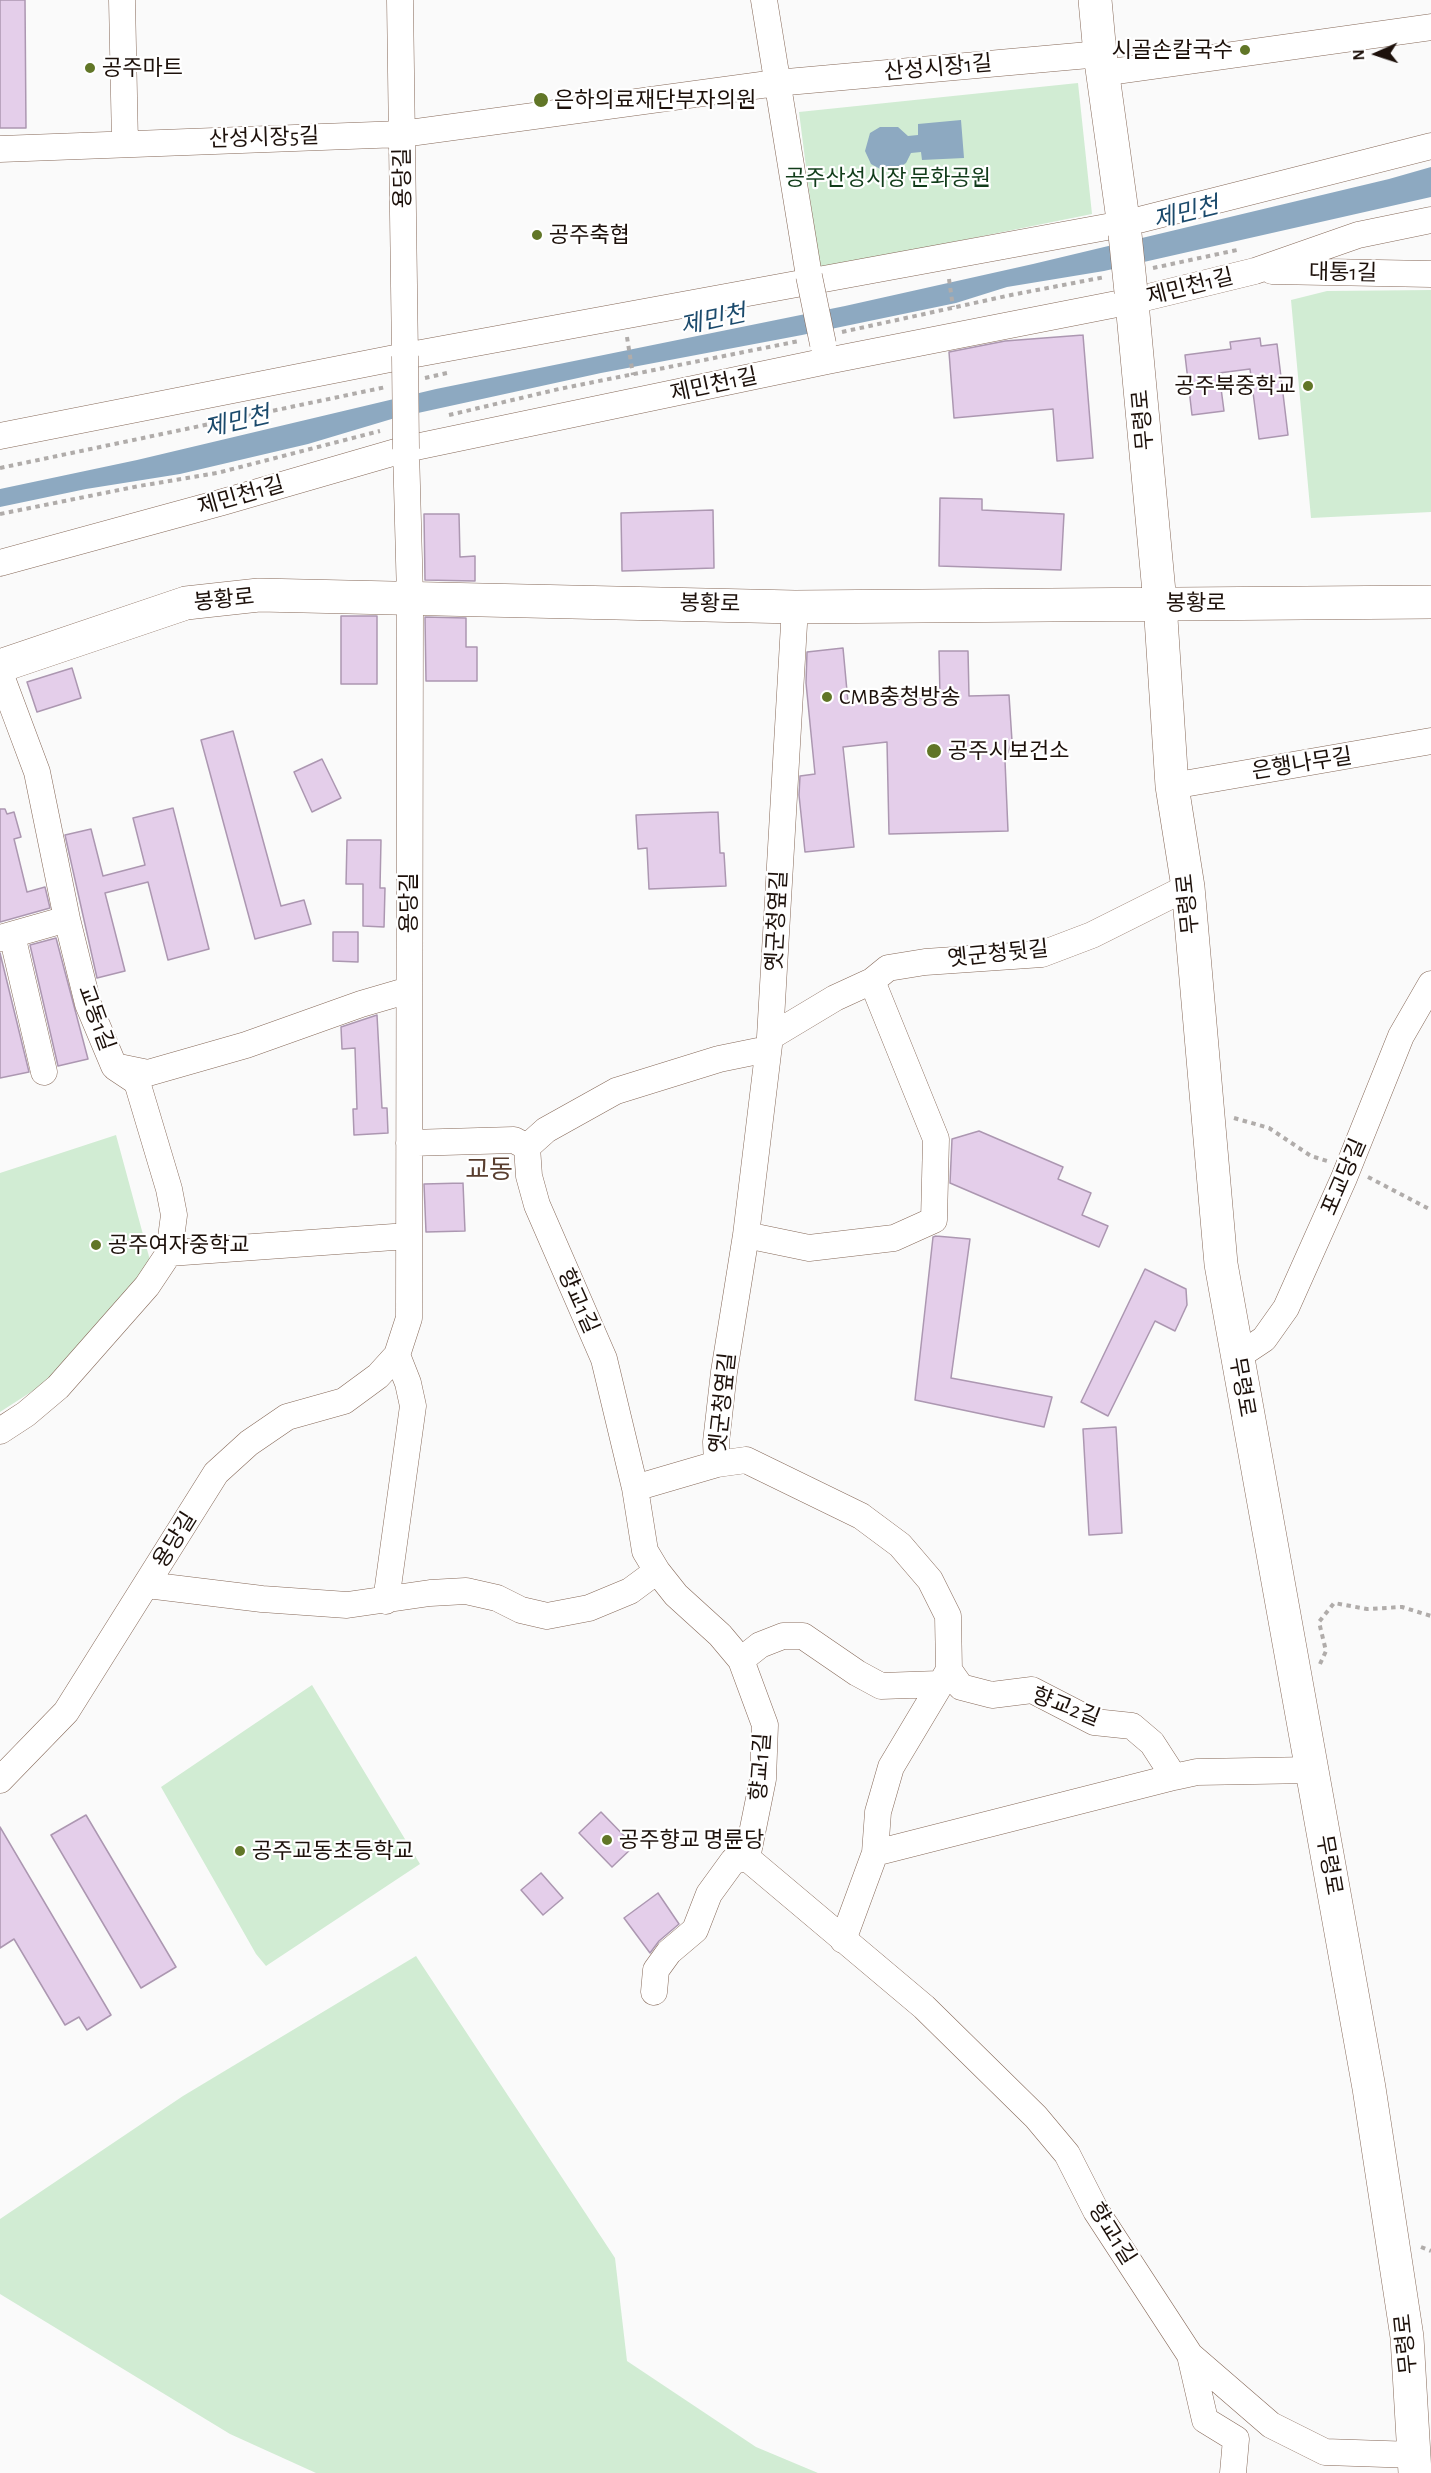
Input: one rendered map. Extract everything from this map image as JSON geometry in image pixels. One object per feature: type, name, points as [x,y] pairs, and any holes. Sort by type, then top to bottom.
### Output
[{"type":"main road","points":[[1095,0],[1101,63],[1124,229]]},
{"type":"main road","name":"무령로","points":[[1124,229],[1160,603],[1172,786],[1188,887],[1221,1264],[1369,2088],[1407,2337],[1415,2464]]},
{"type":"main road","name":"봉황로","points":[[0,666],[186,603],[259,595],[795,606],[1431,602]]},
{"type":"street","points":[[122,0],[125,142]]},
{"type":"street","name":"용당길","points":[[0,1780],[66,1712],[216,1473],[249,1443],[287,1417],[344,1401],[378,1376],[397,1356],[409,1318],[410,597],[400,0]]},
{"type":"street","points":[[764,0],[808,276],[825,353]]},
{"type":"street","name":"산성시장1길","points":[[402,134],[776,83],[1101,63],[1431,27]]},
{"type":"street","name":"산성시장5길","points":[[0,149],[125,142],[402,134]]},
{"type":"street","points":[[0,436],[405,356],[1124,229],[1431,146]]},
{"type":"street","name":"제민천1길","points":[[0,563],[406,449],[825,353],[1132,297],[1256,271],[1358,235],[1431,220]]},
{"type":"street","name":"대통1길","points":[[1256,271],[1431,274]]},
{"type":"street","name":"옛군청옆길","points":[[717,1464],[724,1372],[746,1235],[769,1043],[795,606]]},
{"type":"street","name":"교동1길","points":[[0,673],[37,772],[67,919],[88,1004],[114,1066],[148,1073],[246,1045],[361,1004],[409,990]]},
{"type":"street","name":"은행나무길","points":[[1172,786],[1431,741]]},
{"type":"street","name":"옛군청뒷길","points":[[527,1147],[546,1130],[616,1091],[769,1043],[835,998],[872,981],[888,968],[925,962],[1042,954],[1092,935],[1188,887]]},
{"type":"street","points":[[44,1072],[6,937],[67,919]]},
{"type":"street","points":[[746,1235],[809,1248],[894,1238],[934,1220],[936,1139],[872,981]]},
{"type":"street","name":"포교당길","points":[[1237,1357],[1264,1339],[1286,1308],[1340,1187],[1401,1036],[1431,984]]},
{"type":"street","points":[[0,1431],[26,1414],[58,1387],[140,1295],[169,1253],[174,1215],[169,1189],[137,1082],[114,1066]]},
{"type":"street","points":[[409,1143],[514,1140],[527,1147]]},
{"type":"street","name":"향교1길","points":[[527,1147],[529,1176],[537,1205],[604,1359],[635,1488],[645,1551],[676,1595],[720,1635],[741,1660],[765,1725],[763,1779],[747,1858],[924,2007],[1036,2117],[1067,2154],[1096,2211],[1190,2355],[1271,2425],[1325,2452],[1415,2464]]},
{"type":"street","points":[[169,1253],[408,1236]]},
{"type":"street","points":[[386,1600],[413,1406],[408,1383],[397,1356]]},
{"type":"street","points":[[635,1488],[717,1464],[746,1460],[861,1516],[900,1545],[930,1580],[948,1616],[944,1677],[891,1767],[878,1812],[875,1853],[843,1940]]},
{"type":"street","points":[[147,1585],[214,1594],[346,1605],[430,1593],[466,1591],[497,1598],[521,1610],[547,1616],[589,1608],[630,1591],[657,1571]]},
{"type":"street","points":[[741,1660],[760,1645],[783,1636],[803,1636],[856,1673],[881,1686],[944,1677]]},
{"type":"street","name":"향교2길","points":[[944,1677],[961,1687],[992,1695],[1032,1690],[1094,1722],[1132,1726],[1152,1743],[1174,1777]]},
{"type":"street","points":[[875,1853],[1197,1772],[1312,1770]]},
{"type":"street","points":[[654,1992],[656,1970],[669,1952],[694,1930],[709,1894],[733,1861],[747,1858]]},
{"type":"street","points":[[1190,2355],[1205,2420],[1236,2439],[1233,2473]]},
{"type":"path","points":[[947,269],[953,308]]},
{"type":"path","points":[[627,335],[633,375]]},
{"type":"path","points":[[1320,1666],[1326,1651],[1319,1622],[1334,1603],[1367,1609],[1402,1607],[1431,1616]]},
{"type":"path","points":[[1421,2247],[1431,2251]]},
{"type":"green space","name":"공주산성시장 문화공원","points":[[1078,83],[1092,214],[819,269],[799,112]]},
{"type":"green space","name":"공주북중학교","points":[[1431,290],[1431,512],[1311,518],[1291,300],[1327,291]]},
{"type":"green space","points":[[116,1135],[151,1264],[45,1383],[0,1412],[0,1173]]},
{"type":"green space","points":[[312,1685],[420,1864],[266,1966],[256,1954],[161,1787]]},
{"type":"green space","points":[[416,1956],[615,2258],[627,2361],[756,2447],[818,2473],[316,2473],[230,2434],[0,2294],[0,2219],[183,2096]]},
{"type":"water","points":[[961,120],[964,158],[922,160],[921,152],[911,153],[906,163],[894,171],[882,170],[871,164],[865,151],[870,133],[880,127],[898,127],[908,136],[918,135],[918,124]]},
{"type":"water","name":"제민천","points":[[1431,167],[1431,197],[1104,271],[1007,287],[956,303],[601,373],[395,418],[308,444],[180,474],[86,489],[0,507],[0,489],[137,460],[436,389],[845,306],[1033,264]]},
{"type":"building","points":[[0,0],[25,0],[26,128],[0,128]]},
{"type":"building","points":[[1083,335],[1093,458],[1057,461],[1053,409],[954,418],[949,352],[1005,341]]},
{"type":"building","points":[[1260,338],[1261,346],[1277,344],[1288,435],[1259,439],[1250,369],[1219,373],[1224,411],[1192,415],[1185,355],[1231,349],[1230,342]]},
{"type":"building","points":[[940,498],[982,499],[982,510],[1064,514],[1061,570],[939,566]]},
{"type":"building","points":[[713,510],[714,568],[622,571],[621,513]]},
{"type":"building","points":[[424,514],[459,514],[460,557],[475,556],[475,581],[425,580]]},
{"type":"building","points":[[341,616],[377,616],[377,684],[341,684]]},
{"type":"building","points":[[425,617],[466,618],[466,647],[477,647],[477,681],[426,681]]},
{"type":"building","points":[[843,648],[848,702],[940,697],[939,651],[968,651],[969,696],[1009,695],[1012,741],[1005,761],[1008,831],[889,834],[887,742],[843,747],[854,847],[805,852],[799,795],[800,776],[815,774],[806,683],[807,652]]},
{"type":"building","points":[[72,668],[81,698],[37,712],[27,682]]},
{"type":"building","points":[[233,731],[281,906],[304,900],[311,924],[255,939],[201,740]]},
{"type":"building","points":[[322,759],[341,798],[312,812],[294,772]]},
{"type":"building","points":[[173,808],[209,949],[168,960],[148,882],[105,893],[125,971],[97,978],[65,835],[91,829],[103,876],[145,865],[133,818]]},
{"type":"building","points":[[0,809],[5,809],[7,814],[14,812],[21,837],[14,839],[27,892],[45,887],[50,908],[0,922]]},
{"type":"building","points":[[718,812],[720,853],[724,853],[726,886],[649,889],[647,848],[638,849],[636,815]]},
{"type":"building","points":[[347,840],[381,840],[380,888],[385,888],[384,927],[363,926],[363,884],[346,884]]},
{"type":"building","points":[[333,932],[358,932],[358,962],[333,961]]},
{"type":"building","points":[[56,938],[88,1059],[58,1066],[30,945]]},
{"type":"building","points":[[0,953],[29,1072],[0,1078]]},
{"type":"building","points":[[377,1015],[382,1108],[387,1108],[388,1133],[354,1135],[353,1109],[357,1109],[355,1048],[342,1049],[341,1027]]},
{"type":"building","points":[[979,1131],[1063,1167],[1058,1179],[1091,1193],[1082,1215],[1108,1226],[1099,1247],[950,1183],[952,1139]]},
{"type":"building","points":[[463,1183],[465,1231],[426,1232],[424,1184]]},
{"type":"building","points":[[933,1237],[970,1239],[951,1378],[1052,1397],[1044,1427],[915,1400]]},
{"type":"building","points":[[1145,1269],[1186,1289],[1187,1305],[1175,1331],[1155,1321],[1108,1416],[1081,1402]]},
{"type":"building","points":[[1116,1427],[1122,1533],[1089,1535],[1083,1429]]},
{"type":"building","name":"공주향교 명륜당","points":[[601,1812],[634,1846],[612,1867],[579,1833]]},
{"type":"building","points":[[86,1815],[176,1967],[141,1988],[51,1835]]},
{"type":"building","points":[[0,1827],[111,2015],[87,2030],[79,2017],[65,2025],[14,1939],[0,1948]]},
{"type":"building","points":[[541,1873],[563,1898],[543,1915],[521,1890]]},
{"type":"building","points":[[658,1893],[679,1924],[659,1941],[650,1953],[624,1918]]},
{"type":"place","name":"시골손칼국수","points":[[1245,50]]},
{"type":"place","name":"공주마트","points":[[90,68]]},
{"type":"place","name":"은하의료재단부자의원","points":[[541,100]]},
{"type":"place","name":"공주축협","points":[[537,235]]},
{"type":"place","name":"공주북중학교","points":[[1308,386]]},
{"type":"place","name":"CMB충청방송","points":[[827,697]]},
{"type":"place","name":"공주시보건소","points":[[934,751]]},
{"type":"place","name":"공주여자중학교","points":[[96,1245]]},
{"type":"place","name":"공주향교 명륜당","points":[[607,1840]]},
{"type":"place","name":"공주교동초등학교","points":[[240,1851]]},
{"type":"district","name":"교동","points":[[489,1170]]}]
